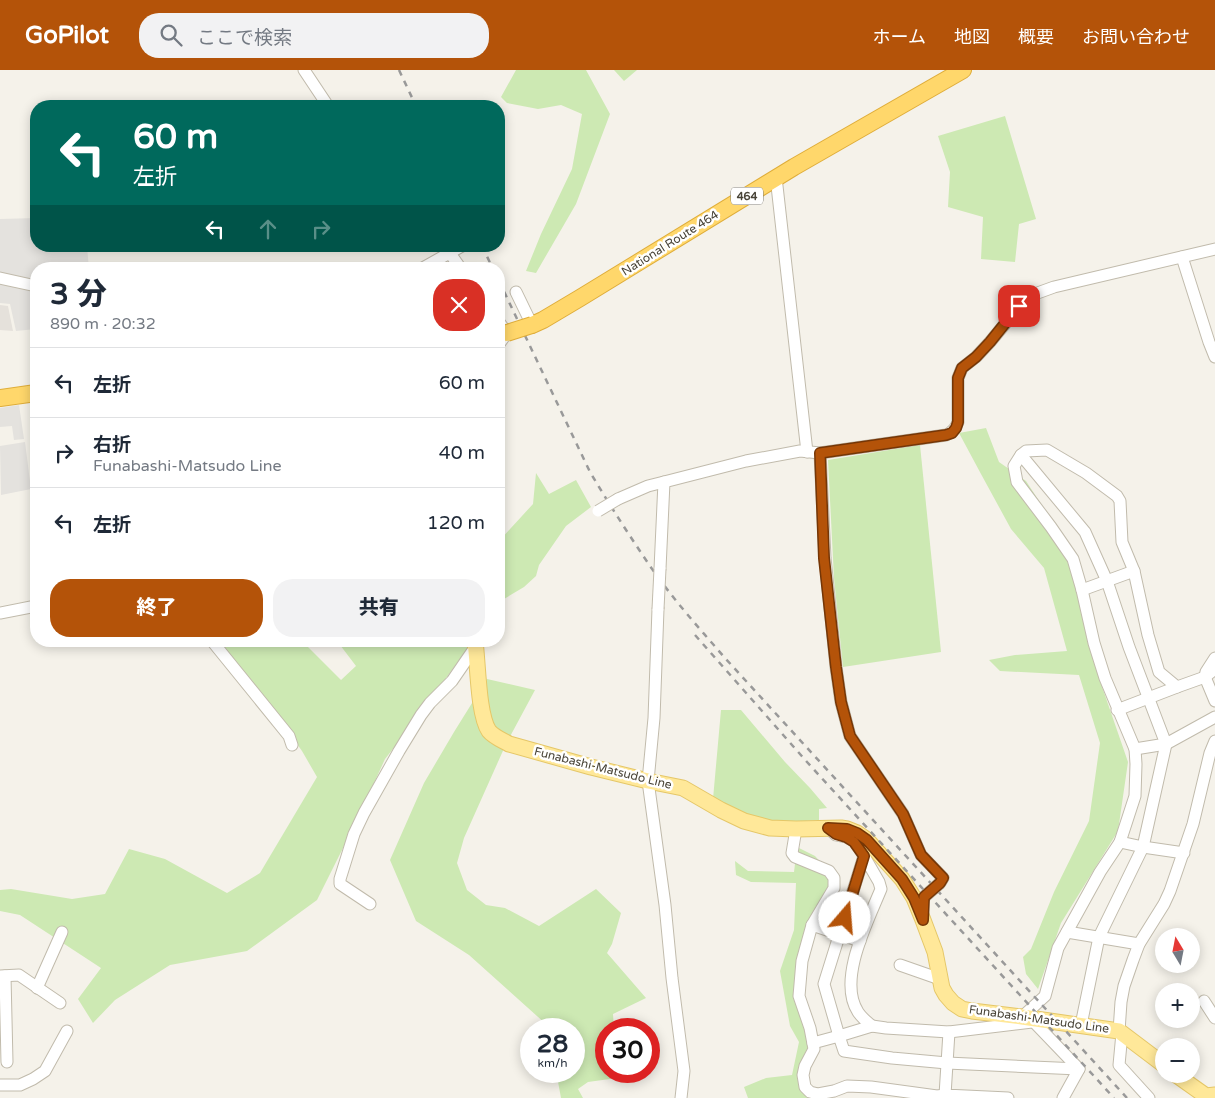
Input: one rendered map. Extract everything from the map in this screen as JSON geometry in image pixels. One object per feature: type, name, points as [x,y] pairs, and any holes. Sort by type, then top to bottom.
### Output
[{"type":"highway","name":"National Route 464","points":[[532,324],[566,307],[776,177],[963,70]]},
{"type":"highway","name":"464","points":[[505,333],[532,324]]},
{"type":"highway","points":[[0,398],[30,394]]},
{"type":"main road","name":"Funabashi-Matsudo Line","points":[[475,647],[480,700],[490,732],[497,738],[509,744],[591,767],[682,788],[720,810],[744,821],[770,828],[847,829],[857,833],[867,840],[902,879],[914,898],[935,952],[942,988],[953,1003],[962,1009],[972,1011],[1121,1032],[1155,1058]]},
{"type":"main road","points":[[1188,1083],[1206,1096],[1215,1095]]},
{"type":"street","points":[[304,70],[324,100]]},
{"type":"street","points":[[776,177],[807,452]]},
{"type":"street","points":[[598,511],[618,499],[648,486],[746,461],[800,451],[820,453],[952,433],[958,422],[958,378],[962,368],[976,357],[1024,301],[1032,295],[1054,287],[1215,249]]},
{"type":"street","points":[[431,262],[445,252]]},
{"type":"street","points":[[1182,257],[1215,357]]},
{"type":"street","points":[[0,278],[30,285]]},
{"type":"street","points":[[516,292],[532,324]]},
{"type":"street","points":[[813,1043],[872,1026],[949,1032],[1029,1019],[1045,996],[1058,948],[1100,872],[1120,842],[1135,796],[1135,749],[1105,678],[1094,643],[1073,559],[1017,482],[1014,466],[1021,455],[1026,452],[1047,450],[1086,473],[1117,496],[1120,501],[1122,542],[1134,571],[1148,635],[1159,672],[1177,687]]},
{"type":"street","points":[[820,453],[824,558],[841,702],[850,736],[903,814],[921,855],[943,878],[924,897],[923,920]]},
{"type":"street","points":[[1021,455],[1086,532],[1107,581],[1129,648],[1166,744],[1143,847],[1099,937],[1081,1025]]},
{"type":"street","points":[[664,482],[654,718],[648,781],[665,905],[684,1070],[681,1098]]},
{"type":"street","points":[[1082,590],[1134,571]]},
{"type":"street","points":[[0,613],[30,607]]},
{"type":"street","points":[[217,647],[289,736],[292,745]]},
{"type":"street","points":[[370,904],[340,884],[354,834],[389,769],[422,715],[430,703],[452,681],[473,647]]},
{"type":"street","points":[[1215,658],[1205,677],[1215,701]]},
{"type":"street","points":[[1118,710],[1205,677],[1215,669]]},
{"type":"street","points":[[1135,749],[1166,744],[1215,717]]},
{"type":"street","points":[[1149,1098],[1118,1065],[1121,1002],[1124,986],[1139,944],[1164,904],[1184,853],[1215,740]]},
{"type":"street","points":[[828,828],[854,842],[879,882],[881,889],[860,941],[850,980],[852,996],[858,1012],[872,1026]]},
{"type":"street","points":[[796,829],[792,853],[795,857],[829,871],[834,878],[834,888],[812,925],[802,961],[799,996],[810,1028],[814,1049],[805,1066],[803,1075],[805,1088],[810,1092],[818,1094],[847,1086],[863,1086],[937,1096],[1008,1098]]},
{"type":"street","points":[[1120,842],[1184,853]]},
{"type":"street","points":[[864,856],[824,984],[844,1051],[947,1063],[1079,1069]]},
{"type":"street","points":[[812,925],[860,941]]},
{"type":"street","points":[[37,988],[62,932]]},
{"type":"street","points":[[1067,932],[1139,944]]},
{"type":"street","points":[[900,965],[940,978]]},
{"type":"street","points":[[7,1062],[2,976],[19,975],[60,1003]]},
{"type":"street","points":[[1204,1001],[1215,1018]]},
{"type":"street","points":[[1029,1019],[1079,1069]]},
{"type":"street","points":[[0,1085],[20,1085],[45,1071],[67,1031]]},
{"type":"street","points":[[945,1096],[949,1032]]},
{"type":"street","points":[[1063,1098],[1079,1069]]},
{"type":"shaded area","points":[[30,218],[30,252],[88,252],[88,262],[30,262],[30,282],[0,275],[0,219]]},
{"type":"shaded area","points":[[0,283],[30,289],[30,330],[16,331],[10,304],[0,303]]},
{"type":"shaded area","points":[[0,305],[8,306],[13,331],[0,330]]},
{"type":"shaded area","points":[[19,405],[24,439],[14,440],[12,426],[0,427],[0,408]]},
{"type":"shaded area","points":[[25,442],[30,489],[1,495],[0,446]]},
{"type":"green space","points":[[516,70],[586,70],[610,114],[576,204],[536,273],[526,271],[541,234],[572,169],[582,114],[561,105],[538,109],[507,103],[501,97]]},
{"type":"green space","points":[[614,70],[637,70],[624,81]]},
{"type":"green space","points":[[1005,116],[1036,219],[1019,224],[1015,262],[981,259],[983,217],[948,207],[950,172],[938,136]]},
{"type":"green space","points":[[986,428],[999,462],[1026,481],[1079,562],[1076,591],[1098,675],[1128,762],[1118,831],[1061,923],[1038,989],[1026,974],[1023,957],[1031,949],[1054,892],[1089,821],[1100,743],[1079,675],[1000,671],[989,660],[1015,655],[1067,651],[1044,568],[1011,529],[959,433]]},
{"type":"green space","points":[[920,445],[941,652],[843,667],[834,578],[828,460]]},
{"type":"green space","points":[[536,473],[549,494],[576,480],[591,507],[566,526],[539,565],[536,576],[524,587],[505,598],[505,534],[533,504]]},
{"type":"green space","points":[[221,647],[308,647],[341,680],[356,666],[342,647],[468,647],[385,759],[317,900],[247,951],[170,965],[115,1000],[93,1023],[78,999],[101,968],[20,915],[0,911],[0,890],[11,889],[72,899],[105,894],[129,849],[165,859],[227,893],[260,873],[317,777],[302,751],[258,689]]},
{"type":"green space","points":[[487,679],[535,690],[506,744],[464,838],[457,863],[467,890],[486,905],[505,908],[539,926],[596,889],[621,913],[612,944],[607,953],[646,998],[613,1014],[613,1018],[595,1018],[595,1081],[588,1082],[578,1089],[583,1098],[561,1098],[558,1083],[585,1083],[585,1018],[539,1018],[469,955],[416,921],[390,860],[424,783]]},
{"type":"green space","points":[[721,710],[741,710],[827,808],[819,809],[819,820],[778,823],[755,818],[713,799]]},
{"type":"green space","points":[[797,847],[815,856],[833,876],[798,988],[811,1041],[797,1076],[808,1098],[748,1098],[744,1087],[766,1078],[792,1075],[799,1042],[790,1026],[780,971],[794,930],[796,883],[751,882],[736,875],[735,861],[748,871],[794,872]]},
{"type":"railway","points":[[399,70],[413,100]]},
{"type":"railway","points":[[485,252],[490,262]]},
{"type":"railway","points":[[505,294],[590,472],[634,543],[667,590],[725,658],[1127,1098]]},
{"type":"railway","points":[[695,635],[807,762],[1114,1098]]},
{"type":"route","points":[[845,918],[864,856],[854,842],[828,828],[847,829],[867,840],[902,879],[914,898],[923,920],[924,897],[943,878],[921,855],[903,814],[850,736],[841,702],[824,558],[820,453],[952,433],[958,422],[959,373],[990,342],[1019,306]]}]
